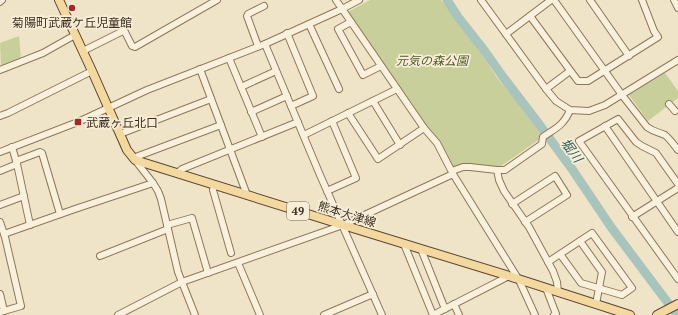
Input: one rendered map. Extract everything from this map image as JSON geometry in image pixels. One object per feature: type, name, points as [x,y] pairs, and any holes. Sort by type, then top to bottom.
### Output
[{"type":"main road","points":[[59,0],[120,134],[134,159]]},
{"type":"main road","name":"熊本大津線","points":[[134,159],[630,315]]},
{"type":"main road","points":[[657,315],[678,304]]},
{"type":"street","points":[[83,51],[123,31],[125,32],[132,46],[135,47],[217,0]]},
{"type":"street","points":[[336,0],[396,89],[424,128],[437,143],[453,173],[519,280],[534,315]]},
{"type":"street","points":[[0,152],[78,122],[147,90],[265,44],[359,0]]},
{"type":"street","points":[[481,0],[546,89],[556,101],[570,110],[589,111],[605,105],[678,60]]},
{"type":"street","points":[[506,34],[552,0],[647,127],[666,136],[678,150]]},
{"type":"street","points":[[530,16],[578,81],[588,81],[658,37],[642,0]]},
{"type":"street","points":[[674,0],[678,8]]},
{"type":"street","points":[[594,1],[629,56]]},
{"type":"street","points":[[258,46],[247,16],[248,14],[264,6]]},
{"type":"street","points":[[351,22],[338,29],[363,75],[381,66]]},
{"type":"street","points":[[309,24],[339,89]]},
{"type":"street","points":[[287,33],[313,96],[291,106]]},
{"type":"street","points":[[0,70],[43,53],[76,35]]},
{"type":"street","points":[[265,44],[382,315]]},
{"type":"street","points":[[229,58],[262,137]]},
{"type":"street","points":[[200,69],[247,195]]},
{"type":"street","points":[[0,116],[92,71]]},
{"type":"street","points":[[546,89],[570,71]]},
{"type":"street","points":[[241,87],[276,72]]},
{"type":"street","points":[[304,135],[396,89]]},
{"type":"street","points":[[251,112],[287,96]]},
{"type":"street","points":[[120,134],[211,99]]},
{"type":"street","points":[[373,101],[400,145]]},
{"type":"street","points":[[669,104],[676,111]]},
{"type":"street","points":[[118,315],[182,282],[343,225],[463,167],[505,170],[542,144],[543,137],[561,125],[570,110]]},
{"type":"street","points":[[348,113],[378,159],[424,128]]},
{"type":"street","points":[[678,184],[656,153],[636,142],[618,119],[579,141],[678,279]]},
{"type":"street","points":[[328,191],[356,178],[332,121]]},
{"type":"street","points":[[177,173],[182,169],[298,122]]},
{"type":"street","points":[[194,315],[182,282],[158,191],[134,159],[221,125]]},
{"type":"street","points":[[605,126],[678,232]]},
{"type":"street","points":[[12,147],[30,225]]},
{"type":"street","points":[[0,171],[40,152],[42,153],[60,214]]},
{"type":"street","points":[[497,170],[504,192],[526,222],[548,262],[557,282],[558,292]]},
{"type":"street","points":[[512,204],[555,176],[567,195],[526,222]]},
{"type":"street","points":[[4,234],[153,183]]},
{"type":"street","points":[[214,184],[213,190],[231,253]]},
{"type":"street","points":[[632,216],[678,188]]},
{"type":"street","points":[[0,205],[24,196]]},
{"type":"street","points":[[100,256],[192,218],[208,273]]},
{"type":"street","points":[[0,222],[21,306],[2,311],[0,294]]},
{"type":"street","points":[[548,262],[560,254],[592,233],[632,288],[622,296],[581,283],[560,254]]},
{"type":"street","points":[[580,241],[602,272],[596,304]]},
{"type":"street","points":[[404,244],[433,315],[509,276]]},
{"type":"street","points":[[421,249],[446,309]]},
{"type":"street","points":[[238,263],[260,315]]},
{"type":"street","points":[[546,288],[556,314],[554,315]]},
{"type":"street","points":[[324,315],[373,294]]},
{"type":"street","points":[[454,304],[459,315]]},
{"type":"green space","name":"元気の森公園","points":[[370,0],[441,0],[473,41],[498,79],[523,108],[544,136],[497,169],[453,170],[424,125],[412,103],[397,88],[346,13]]},
{"type":"green space","points":[[19,36],[21,59],[1,66],[0,43]]},
{"type":"green space","points":[[665,73],[678,91],[678,98],[648,121],[629,95]]},
{"type":"waterway","name":"堀川","points":[[447,0],[458,17],[572,169],[611,227],[677,315]]},
{"type":"place","name":"菊陽町武蔵ケ丘児童館","points":[[72,8]]},
{"type":"place","name":"武蔵ヶ丘北口","points":[[78,122]]}]
